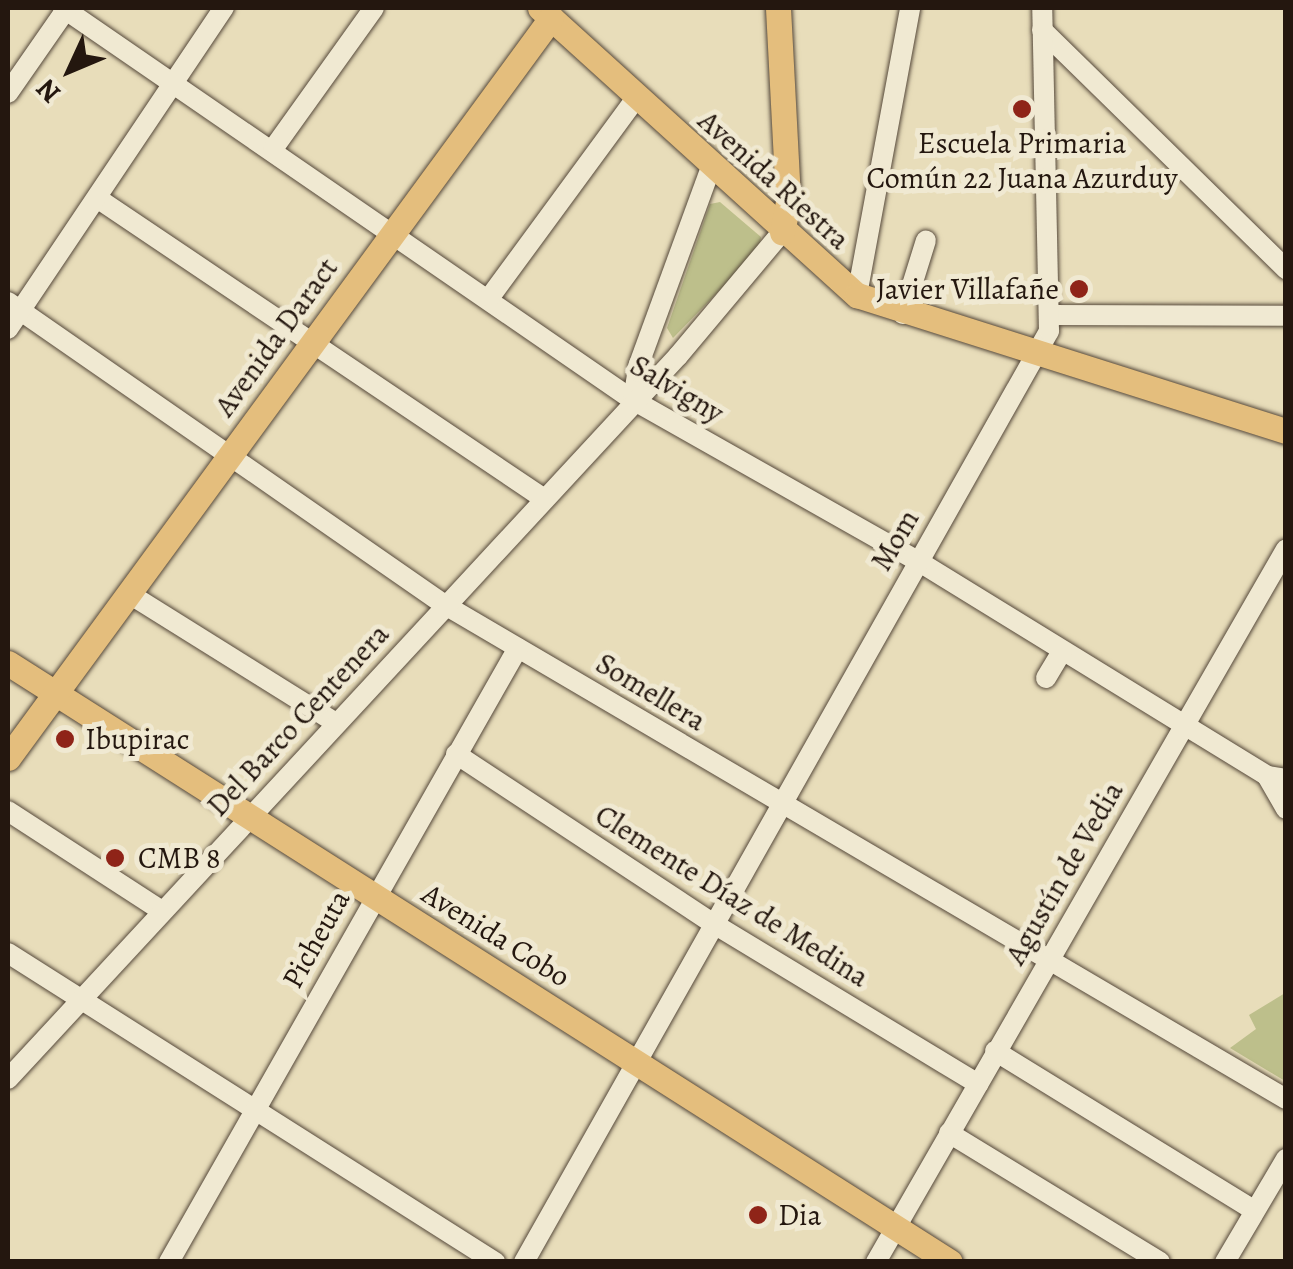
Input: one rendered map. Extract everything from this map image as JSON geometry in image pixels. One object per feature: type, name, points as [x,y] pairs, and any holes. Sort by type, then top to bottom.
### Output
[{"type":"main road","points":[[778,8],[788,202],[782,232]]},
{"type":"main road","name":"Avenida Riestra","points":[[551,11],[710,167],[857,295],[903,314],[1286,431]]},
{"type":"main road","name":"Avenida Daract","points":[[8,758],[551,11]]},
{"type":"main road","name":"Avenida Cobo","points":[[8,663],[950,1262]]},
{"type":"street","points":[[8,93],[65,8]]},
{"type":"street","name":"Salvigny","points":[[65,8],[490,297],[633,400],[918,560],[1183,726],[1276,777]]},
{"type":"street","points":[[8,329],[14,306],[97,198],[224,8]]},
{"type":"street","points":[[272,149],[374,8]]},
{"type":"street","points":[[857,295],[910,8]]},
{"type":"street","name":"Mom","points":[[524,1262],[1038,354],[1050,316],[1042,8]]},
{"type":"street","points":[[1042,30],[1286,268]]},
{"type":"street","points":[[490,297],[636,98]]},
{"type":"street","points":[[633,400],[639,364],[710,167]]},
{"type":"street","points":[[97,198],[314,340],[542,498]]},
{"type":"street","name":"Del Barco Centenera","points":[[8,1080],[633,400],[782,232]]},
{"type":"street","points":[[903,314],[926,240]]},
{"type":"street","name":"Somellera","points":[[14,306],[445,604],[1286,1099]]},
{"type":"street","points":[[1050,316],[1286,316]]},
{"type":"street","name":"Agustín de Vedia","points":[[876,1262],[1286,549]]},
{"type":"street","points":[[128,593],[336,723]]},
{"type":"street","name":"Picheuta","points":[[169,1262],[518,648]]},
{"type":"street","points":[[1046,678],[1062,651]]},
{"type":"street","name":"Clemente Díaz de Medina","points":[[456,754],[714,924],[978,1084]]},
{"type":"street","points":[[1276,777],[1286,809]]},
{"type":"street","points":[[8,811],[162,912]]},
{"type":"street","points":[[8,953],[495,1262]]},
{"type":"street","points":[[996,1051],[1255,1211]]},
{"type":"street","points":[[949,1133],[1160,1262]]},
{"type":"street","points":[[1225,1262],[1286,1159]]},
{"type":"green space","points":[[720,202],[761,237],[759,250],[673,338],[667,328],[710,204]]},
{"type":"green space","points":[[1285,993],[1285,1081],[1230,1048],[1256,1029],[1249,1015]]},
{"type":"place","name":"Escuela Primaria Común 22 Juana Azurduy","points":[[1022,109]]},
{"type":"place","name":"Javier Villafañe","points":[[1079,289]]},
{"type":"place","name":"Ibupirac","points":[[65,739]]},
{"type":"place","name":"CMB 8","points":[[115,858]]},
{"type":"place","name":"Dia","points":[[758,1215]]}]
